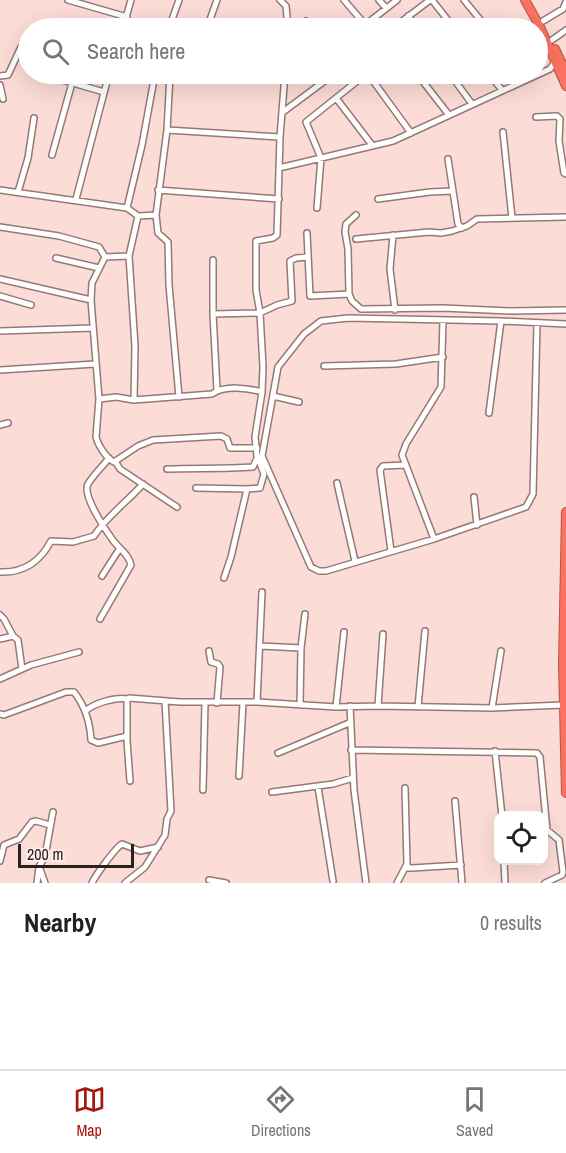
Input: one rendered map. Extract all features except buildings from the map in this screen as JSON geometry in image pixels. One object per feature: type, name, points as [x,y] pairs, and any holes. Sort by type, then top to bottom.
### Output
[{"type":"highway","points":[[525,0],[535,18]]},
{"type":"highway","points":[[531,0],[541,18]]},
{"type":"highway","points":[[548,32],[558,69]]},
{"type":"highway","points":[[548,46],[566,86]]},
{"type":"highway","points":[[566,512],[563,705],[566,793]]},
{"type":"street","points":[[68,0],[127,17],[131,0]]},
{"type":"street","points":[[173,18],[179,0]]},
{"type":"street","points":[[211,18],[217,0]]},
{"type":"street","points":[[280,0],[286,6],[287,18]]},
{"type":"street","points":[[344,0],[359,18]]},
{"type":"street","points":[[379,0],[386,8]]},
{"type":"street","points":[[375,18],[397,0]]},
{"type":"street","points":[[406,18],[431,0],[446,18]]},
{"type":"street","points":[[464,0],[479,18]]},
{"type":"street","points":[[548,18],[563,9],[566,2]]},
{"type":"street","points":[[552,40],[565,32]]},
{"type":"street","points":[[0,76],[8,75],[18,53]]},
{"type":"street","points":[[52,155],[72,84]]},
{"type":"street","points":[[76,84],[104,92]]},
{"type":"street","points":[[76,199],[106,84]]},
{"type":"street","points":[[127,208],[153,84]]},
{"type":"street","points":[[170,84],[167,130],[156,215],[158,233],[168,242],[169,285],[179,397]]},
{"type":"street","points":[[196,488],[260,488],[264,474],[255,437],[262,392],[263,367],[260,313],[256,290],[256,241],[278,235],[280,137],[285,84]]},
{"type":"street","points":[[283,112],[321,84]]},
{"type":"street","points":[[317,208],[321,158],[306,122],[354,84]]},
{"type":"street","points":[[374,84],[411,133]]},
{"type":"street","points":[[425,84],[449,115]]},
{"type":"street","points":[[457,84],[472,104]]},
{"type":"street","points":[[497,84],[502,90]]},
{"type":"street","points":[[279,168],[393,141],[512,84]]},
{"type":"street","points":[[0,85],[3,99]]},
{"type":"street","points":[[336,98],[372,145]]},
{"type":"street","points":[[536,117],[557,116],[560,119],[559,141],[566,174]]},
{"type":"street","points":[[18,192],[28,158],[34,118]]},
{"type":"street","points":[[167,130],[280,137]]},
{"type":"street","points":[[503,132],[512,218]]},
{"type":"street","points":[[448,159],[458,224],[462,228]]},
{"type":"street","points":[[0,190],[127,208],[138,216],[156,215]]},
{"type":"street","points":[[158,190],[279,199]]},
{"type":"street","points":[[378,199],[452,191]]},
{"type":"street","points":[[356,215],[346,224],[345,232],[348,249],[349,294],[352,301],[361,309],[566,310]]},
{"type":"street","points":[[134,400],[135,346],[129,256],[138,216]]},
{"type":"street","points":[[346,224],[351,235],[356,239],[429,232],[441,233],[462,228],[477,219],[566,217]]},
{"type":"street","points":[[0,227],[59,236],[89,244],[101,248],[105,257]]},
{"type":"street","points":[[307,233],[310,296],[349,294]]},
{"type":"street","points":[[393,236],[390,269],[395,310]]},
{"type":"street","points":[[348,249],[356,239]]},
{"type":"street","points":[[105,257],[129,256]]},
{"type":"street","points":[[105,257],[92,283],[91,300],[99,399],[96,437],[120,469],[177,507]]},
{"type":"street","points":[[213,314],[260,313],[292,301],[290,261],[308,257]]},
{"type":"street","points":[[56,258],[99,268]]},
{"type":"street","points":[[213,260],[217,390]]},
{"type":"street","points":[[0,279],[91,300]]},
{"type":"street","points":[[0,296],[31,305]]},
{"type":"street","points":[[537,322],[533,494],[526,507],[434,539],[319,571],[308,563],[262,456],[279,367],[304,334],[321,321],[348,318],[501,321],[537,322],[566,324]]},
{"type":"street","points":[[434,539],[402,455],[441,387],[443,321]]},
{"type":"street","points":[[489,413],[501,321]]},
{"type":"street","points":[[0,331],[93,328]]},
{"type":"street","points":[[324,366],[396,364],[443,357]]},
{"type":"street","points":[[0,370],[95,364]]},
{"type":"street","points":[[99,399],[116,397],[134,400],[179,397],[212,394],[217,390],[251,388],[262,392]]},
{"type":"street","points":[[273,396],[299,402]]},
{"type":"street","points":[[0,425],[8,423]]},
{"type":"street","points":[[100,619],[131,565],[130,559],[102,523],[92,505],[87,491],[88,484],[112,460],[145,443],[170,438],[221,436],[227,440],[230,448],[257,448]]},
{"type":"street","points":[[167,469],[253,467],[258,456]]},
{"type":"street","points":[[391,551],[380,470],[383,466],[405,465]]},
{"type":"street","points":[[337,483],[355,561]]},
{"type":"street","points":[[0,572],[13,573],[32,563],[43,556],[51,541],[73,542],[94,536],[102,523],[128,501],[143,484]]},
{"type":"street","points":[[224,578],[247,489]]},
{"type":"street","points":[[474,497],[477,525]]},
{"type":"street","points":[[102,576],[120,548]]},
{"type":"street","points":[[257,702],[262,592]]},
{"type":"street","points":[[300,705],[305,614]]},
{"type":"street","points":[[0,615],[18,640],[22,669]]},
{"type":"street","points":[[418,707],[425,631]]},
{"type":"street","points":[[336,707],[344,632]]},
{"type":"street","points":[[378,706],[383,634]]},
{"type":"street","points":[[0,639],[13,636]]},
{"type":"street","points":[[260,646],[302,648]]},
{"type":"street","points":[[209,651],[212,662],[220,667],[217,703]]},
{"type":"street","points":[[492,708],[501,651]]},
{"type":"street","points":[[0,679],[22,669],[79,652]]},
{"type":"street","points":[[0,714],[4,715],[66,692],[74,692],[90,725],[91,740],[98,743],[127,736]]},
{"type":"street","points":[[85,711],[90,707],[112,700],[127,699],[205,703],[257,702],[336,707],[492,708],[563,705]]},
{"type":"street","points":[[127,699],[130,781]]},
{"type":"street","points":[[125,883],[146,867],[165,835],[167,819],[171,811],[165,701]]},
{"type":"street","points":[[203,790],[205,703]]},
{"type":"street","points":[[239,776],[243,703]]},
{"type":"street","points":[[350,706],[353,778],[366,883]]},
{"type":"street","points":[[278,753],[349,723]]},
{"type":"street","points":[[351,750],[534,752],[540,757],[547,830],[559,840],[563,872],[562,875],[545,883]]},
{"type":"street","points":[[495,751],[501,811]]},
{"type":"street","points":[[272,792],[318,787],[353,778]]},
{"type":"street","points":[[318,787],[333,881]]},
{"type":"street","points":[[397,883],[407,864],[405,788]]},
{"type":"street","points":[[455,801],[462,883]]},
{"type":"street","points":[[37,883],[39,867],[45,856],[52,812]]},
{"type":"street","points":[[0,861],[4,845],[19,839],[32,822],[50,825]]},
{"type":"street","points":[[92,883],[108,862],[115,848],[122,844],[140,851],[158,847]]},
{"type":"street","points":[[407,864],[408,868],[461,865]]},
{"type":"street","points":[[504,865],[505,883]]},
{"type":"street","points":[[39,867],[45,883]]},
{"type":"street","points":[[209,880],[226,883]]}]
